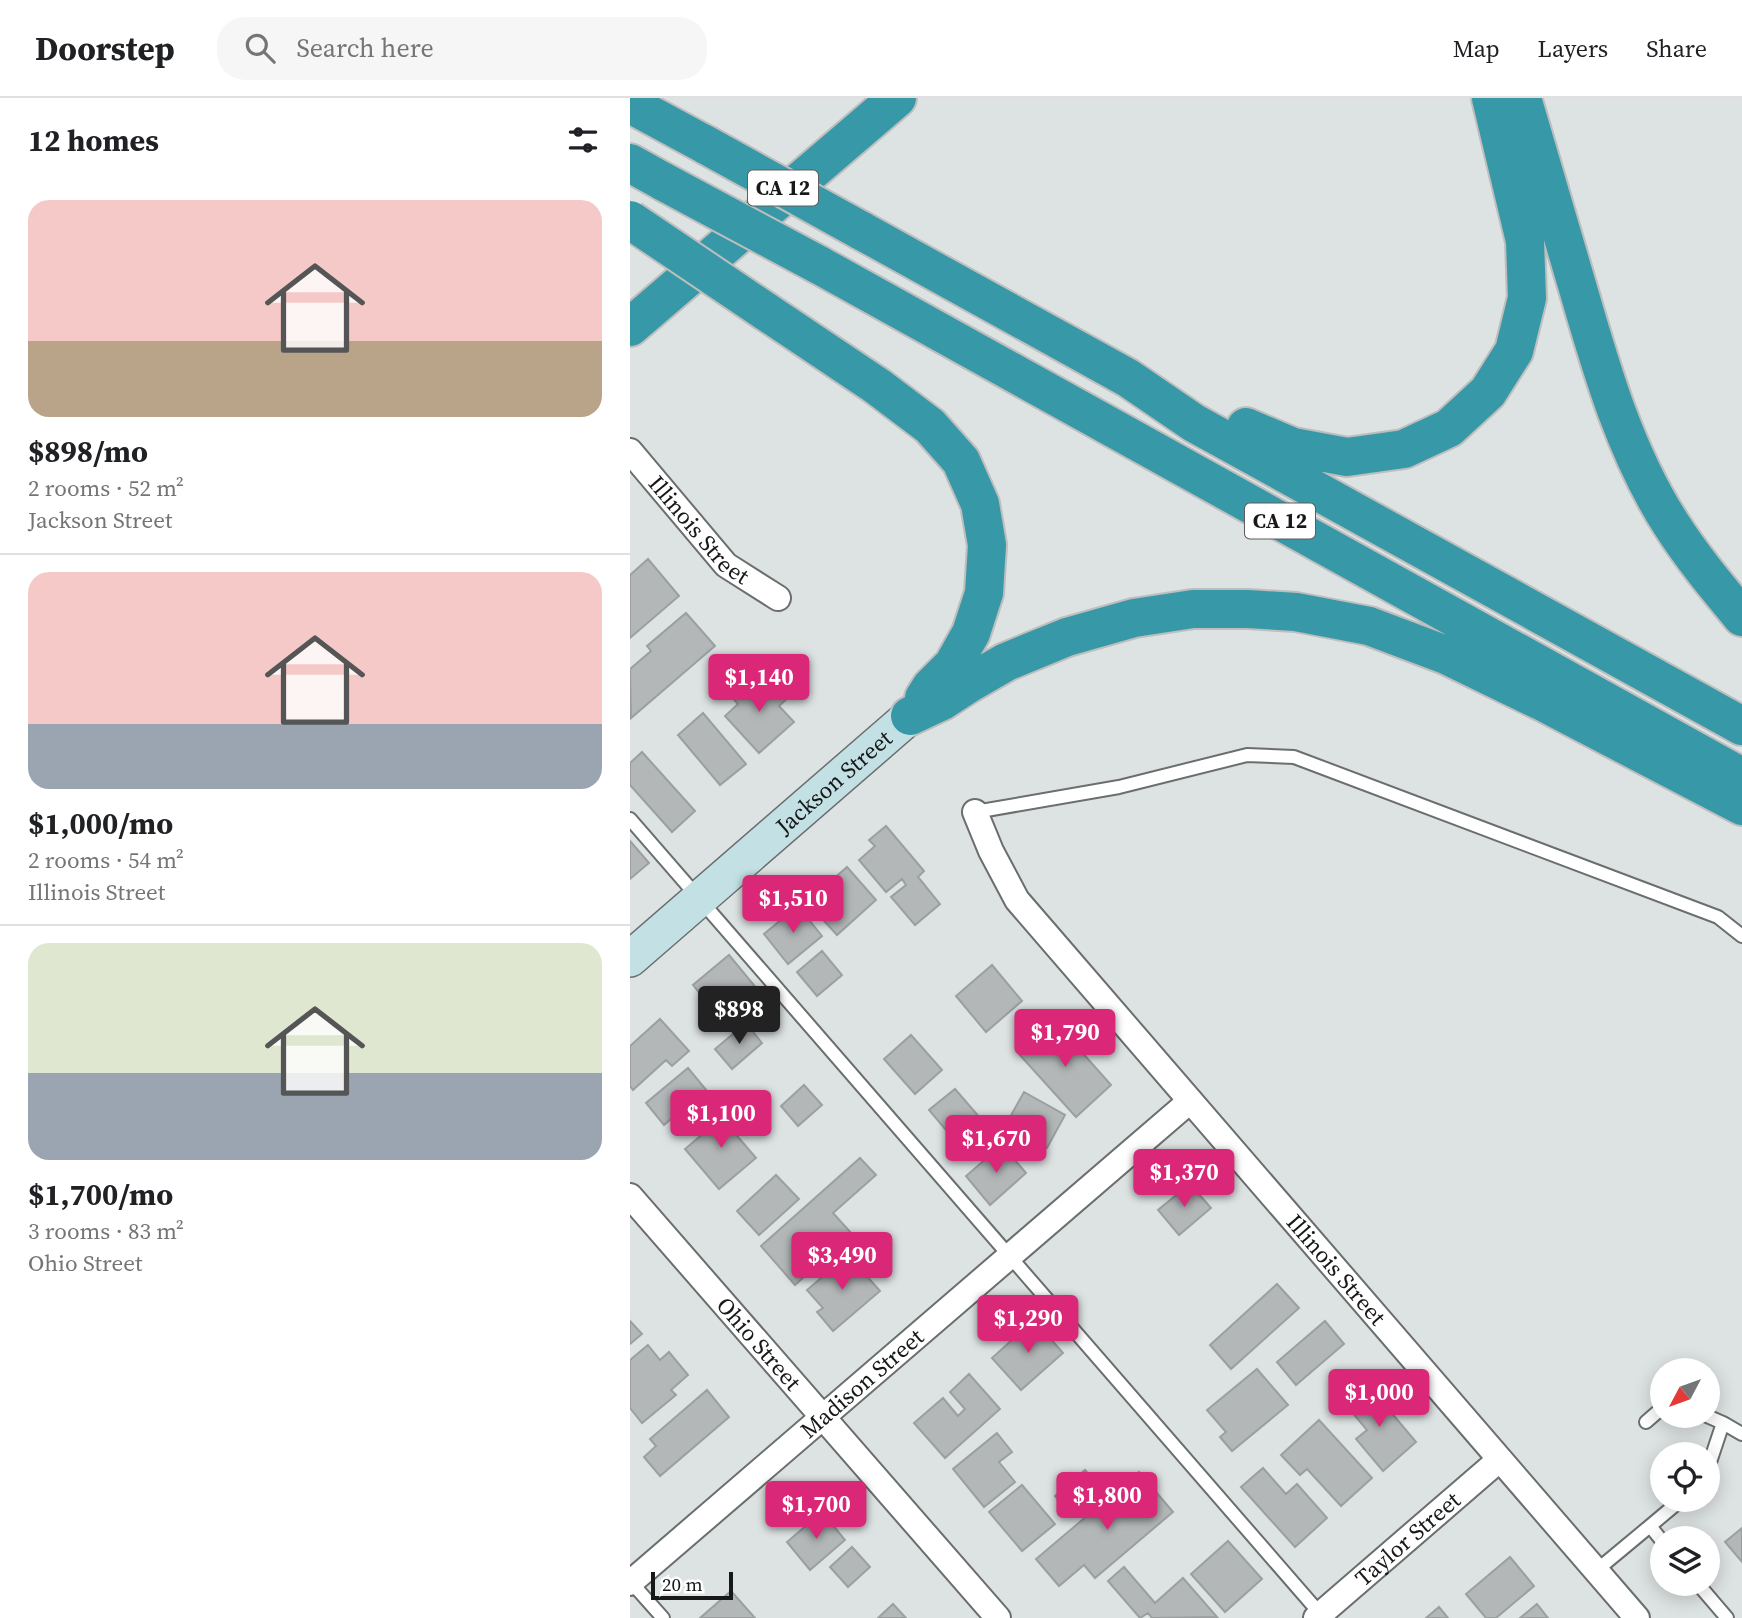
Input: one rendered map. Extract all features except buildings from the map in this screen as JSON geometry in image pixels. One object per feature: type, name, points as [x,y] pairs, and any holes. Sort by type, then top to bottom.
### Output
[{"type":"highway","points":[[630,327],[897,98]]},
{"type":"highway","points":[[1128,378],[1205,405],[1293,447],[1347,457],[1404,449],[1449,428],[1488,393],[1514,351],[1527,298],[1525,241],[1491,98]]},
{"type":"highway","points":[[1522,98],[1599,359],[1624,430],[1670,523],[1742,618]]},
{"type":"highway","name":"CA 12","points":[[630,104],[1128,378],[1194,423],[1742,726]]},
{"type":"highway","name":"CA 12","points":[[630,163],[1742,777]]},
{"type":"highway","points":[[630,220],[877,386],[930,426],[961,461],[981,504],[987,545],[984,593],[971,633],[953,665],[931,687],[911,716]]},
{"type":"highway","points":[[911,716],[942,701],[1006,662],[1067,637],[1134,618],[1194,609],[1248,608],[1296,612],[1369,626],[1446,655],[1543,702],[1742,806]]},
{"type":"street","name":"Illinois Street","points":[[630,451],[726,565],[778,598]]},
{"type":"street","name":"Jackson Street","points":[[630,959],[911,716]]},
{"type":"street","name":"Illinois Street","points":[[975,812],[991,851],[1017,900],[1637,1618]]},
{"type":"street","name":"Madison Street","points":[[630,1581],[1190,1101]]},
{"type":"street","name":"Ohio Street","points":[[630,1196],[998,1618]]},
{"type":"street","name":"Taylor Street","points":[[1320,1617],[1499,1460]]},
{"type":"lane","points":[[975,812],[1119,787],[1247,755],[1294,757],[1718,917],[1742,936]]},
{"type":"lane","points":[[630,819],[1320,1617]]},
{"type":"lane","points":[[1646,1422],[1650,1418]]},
{"type":"lane","points":[[1720,1422],[1742,1434]]},
{"type":"lane","points":[[1717,1442],[1723,1423]]},
{"type":"lane","points":[[1597,1570],[1667,1512]]},
{"type":"lane","points":[[630,1581],[663,1618]]},
{"type":"lane","points":[[1708,1596],[1727,1618]]}]
